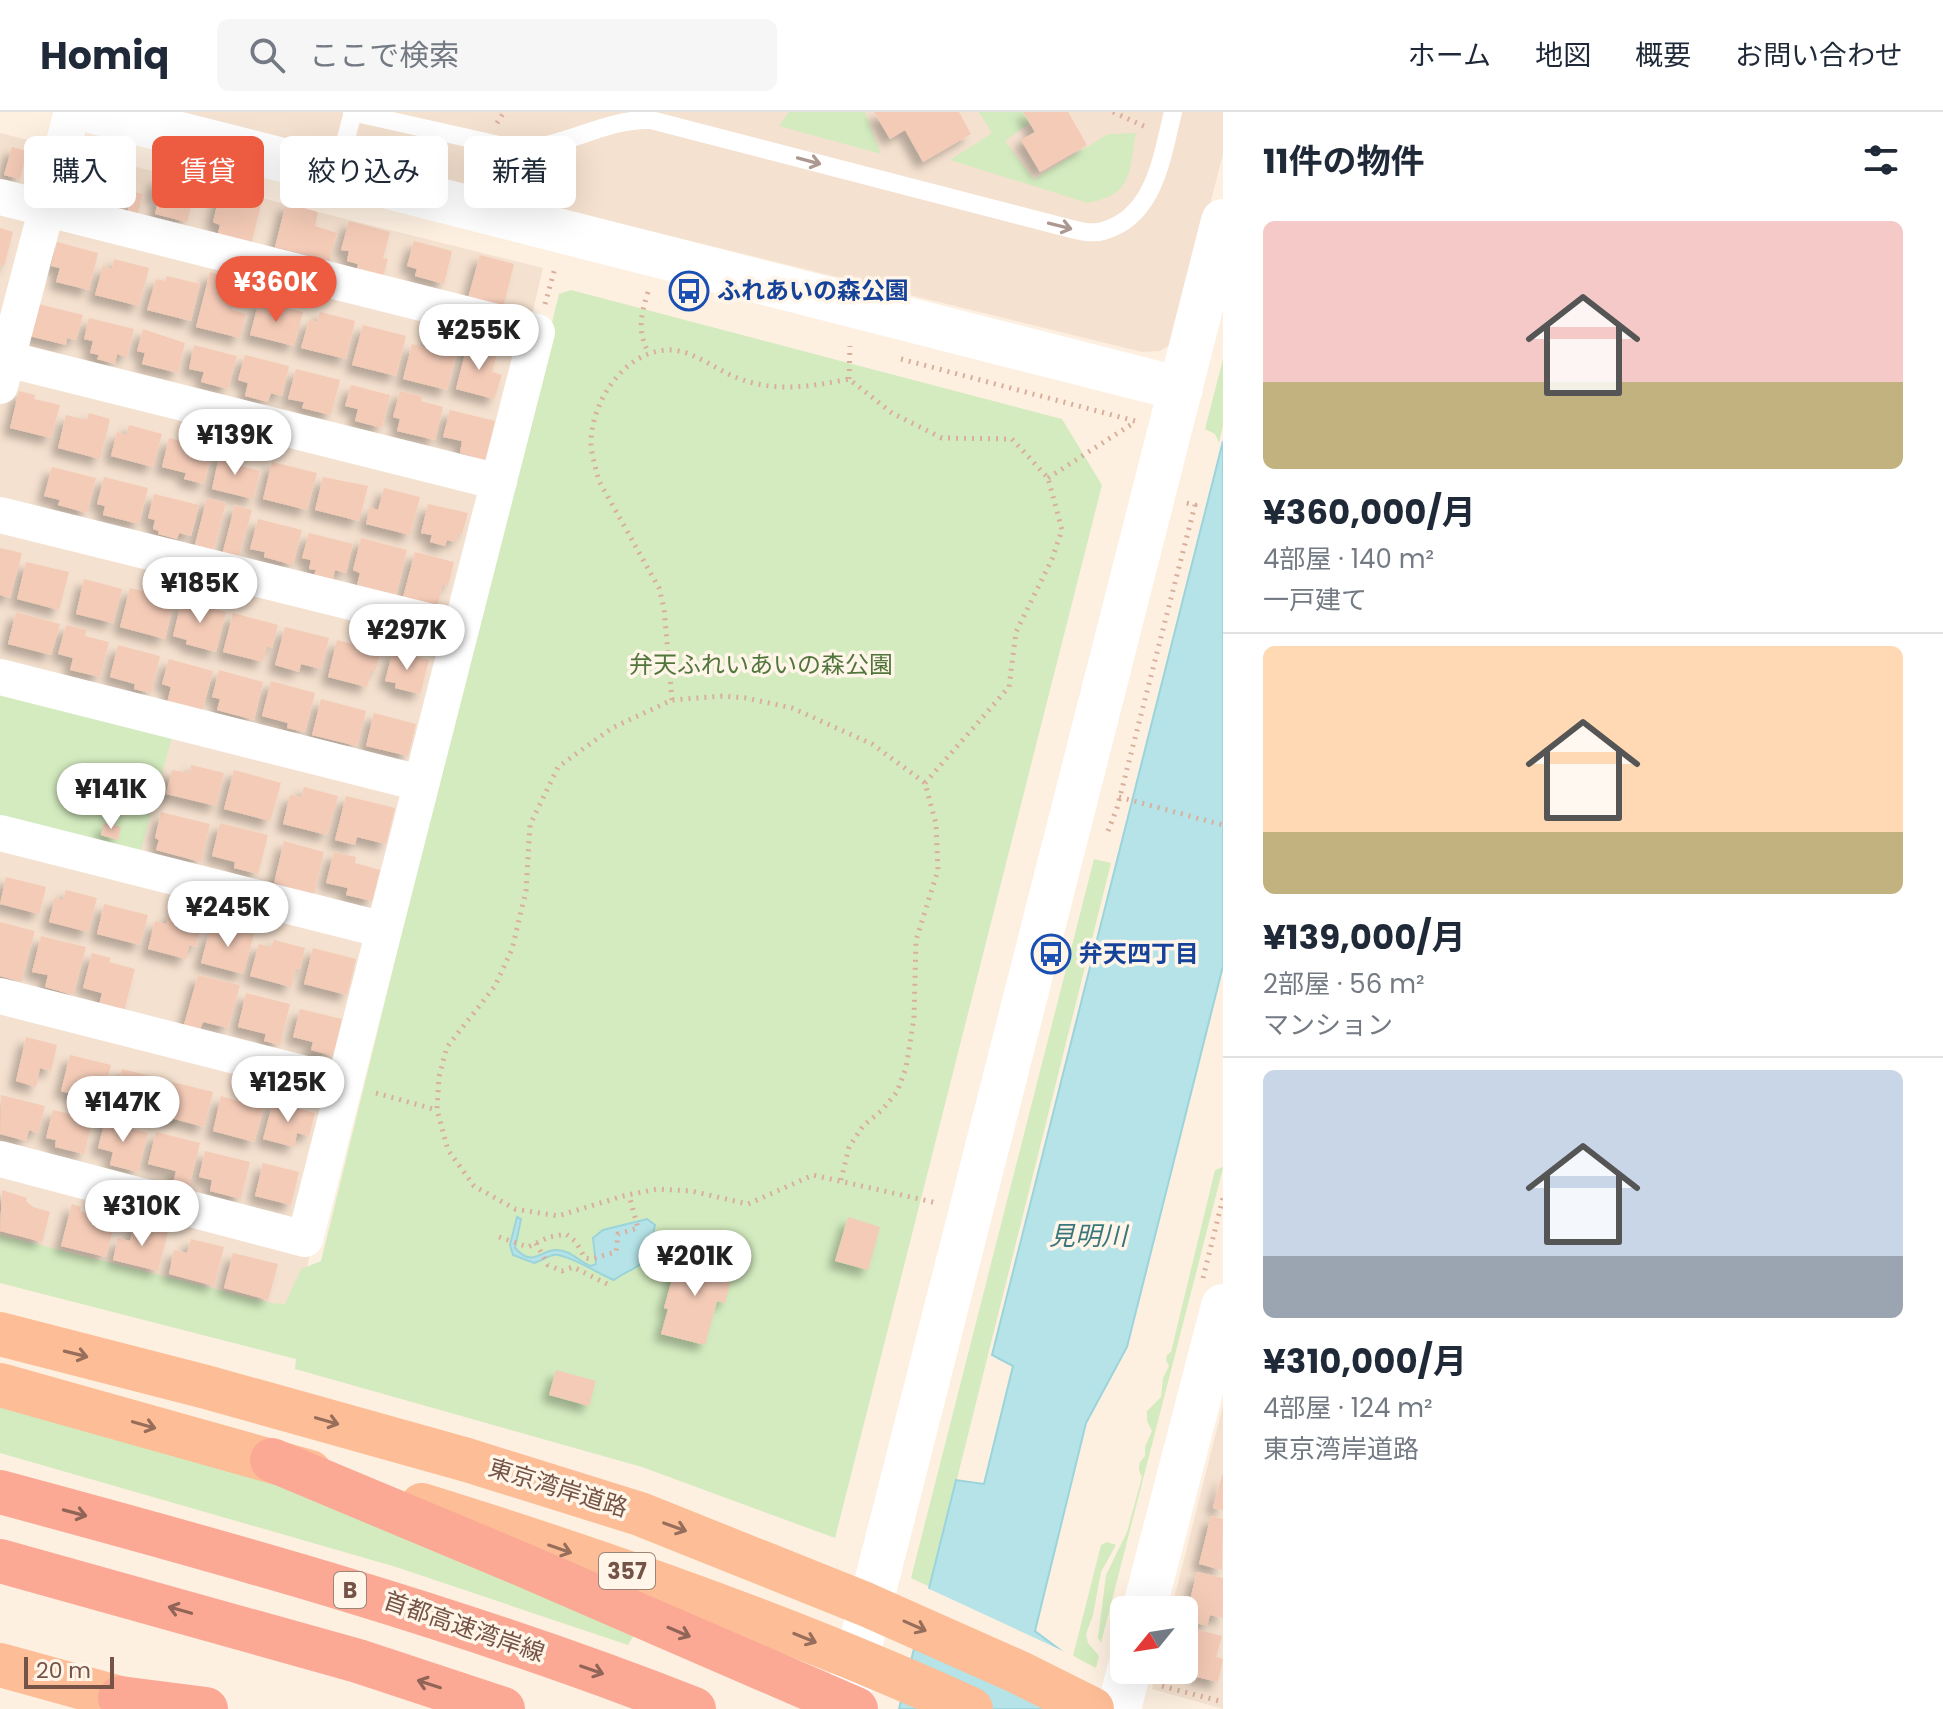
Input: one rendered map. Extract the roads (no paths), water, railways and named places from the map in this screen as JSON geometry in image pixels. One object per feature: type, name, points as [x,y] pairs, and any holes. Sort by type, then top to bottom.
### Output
[{"type":"highway","name":"東京湾岸道路","points":[[0,1334],[206,1387],[467,1460],[640,1514],[749,1555],[951,1641],[1092,1709]]},
{"type":"highway","name":"357","points":[[7,1387],[272,1460],[636,1574],[779,1627],[971,1709]]},
{"type":"highway","points":[[272,1460],[856,1709]]},
{"type":"highway","name":"首都高速湾岸線","points":[[0,1492],[373,1596],[617,1679],[694,1709]]},
{"type":"highway","points":[[0,1561],[358,1661],[503,1709]]},
{"type":"highway","points":[[0,1665],[139,1703],[206,1709]]},
{"type":"street","points":[[66,136],[72,112]]},
{"type":"street","points":[[94,112],[280,159]]},
{"type":"street","points":[[0,197],[24,203]]},
{"type":"street","points":[[448,201],[1181,389]]},
{"type":"street","points":[[0,1159],[305,1239],[420,783],[499,482],[537,332],[46,208],[4,372],[499,482]]},
{"type":"street","points":[[844,1709],[1223,221]]},
{"type":"street","points":[[0,515],[460,629]]},
{"type":"street","points":[[0,677],[420,783]]},
{"type":"street","points":[[0,833],[384,930]]},
{"type":"street","points":[[0,996],[345,1084]]},
{"type":"street","points":[[1148,1596],[1223,1306]]},
{"type":"lane","points":[[346,136],[352,112],[512,148],[536,149],[633,119],[651,120],[1060,226],[1085,232],[1102,232],[1122,223],[1140,207],[1156,182],[1173,112]]},
{"type":"water","name":"見明川","points":[[1223,441],[1223,966],[1127,1347],[1086,1423],[1035,1631],[1072,1659],[1059,1709],[899,1709],[956,1480],[984,1484],[1013,1366],[992,1355]]},
{"type":"water","points":[[517,1217],[521,1219],[515,1248],[521,1254],[532,1257],[556,1250],[571,1254],[591,1266],[596,1264],[593,1238],[603,1230],[647,1219],[655,1225],[645,1260],[614,1280],[558,1255],[534,1263],[513,1255],[510,1245]]},
{"type":"place","name":"ふれあいの森公園","points":[[689,291]]},
{"type":"place","name":"弁天四丁目","points":[[1051,954]]},
{"type":"park label","name":"弁天ふれいあいの森公園","points":[[761,665]]}]
